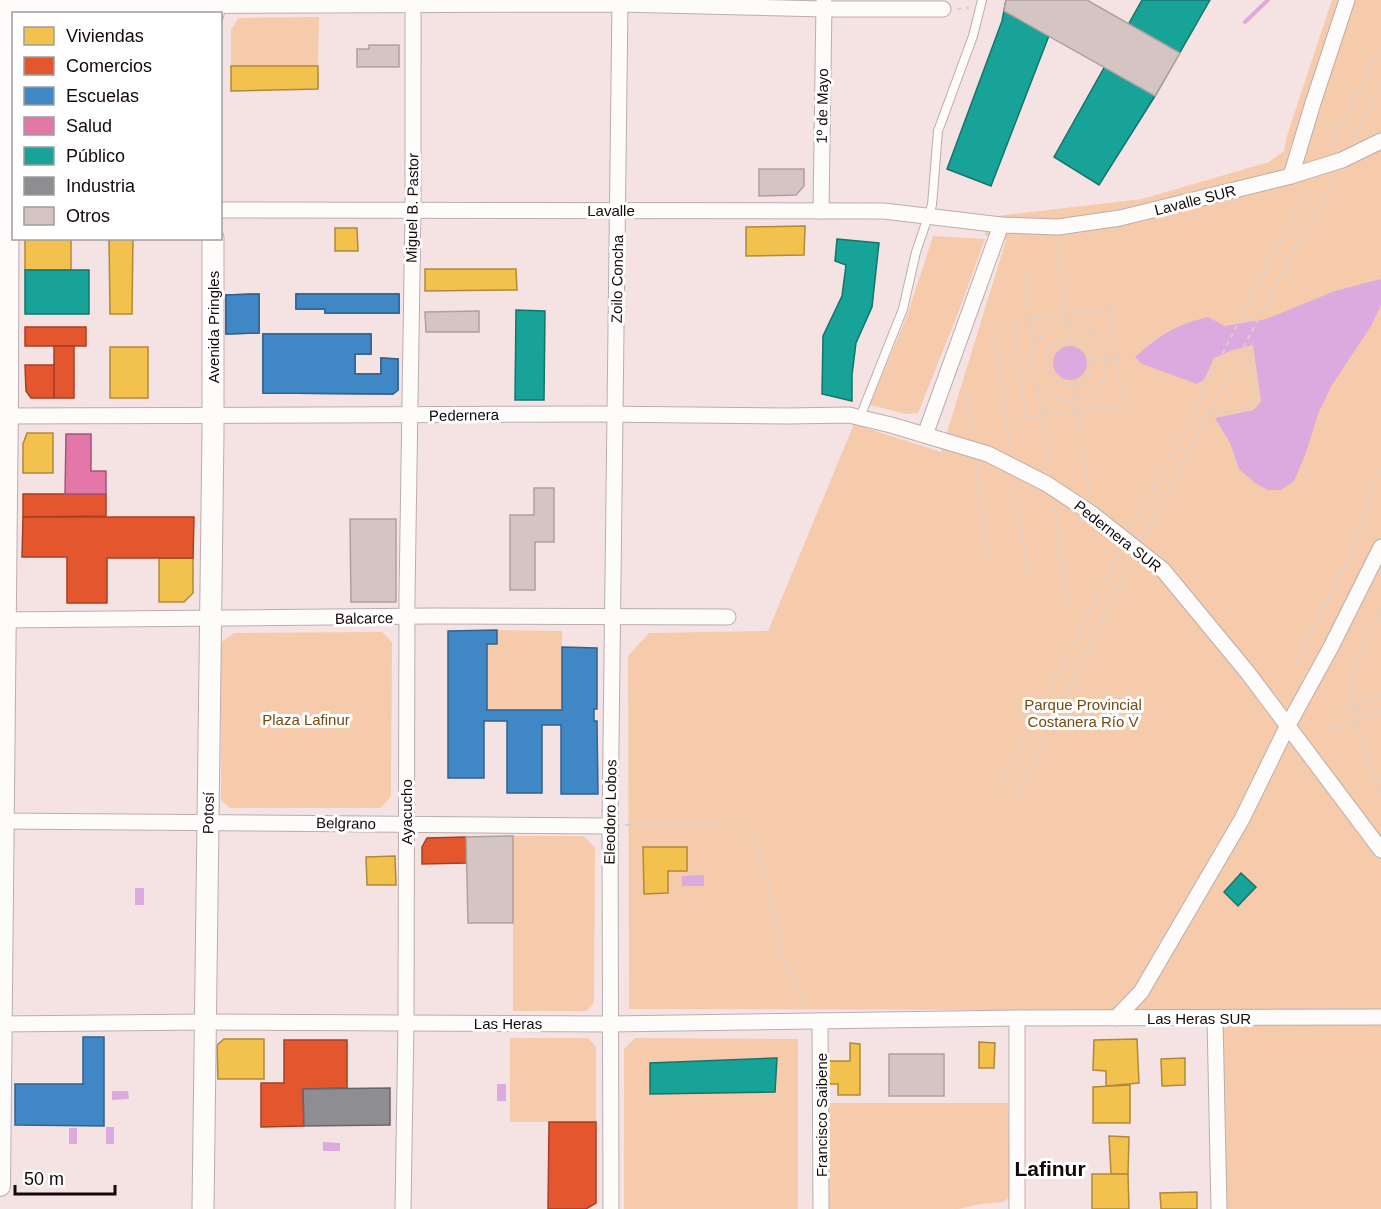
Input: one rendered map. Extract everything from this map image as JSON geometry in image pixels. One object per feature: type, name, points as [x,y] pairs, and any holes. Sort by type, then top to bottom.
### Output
[{"type":"main road","name":"Avenida Pringles","points":[[213,240],[213,416]]},
{"type":"main road","name":"Potosí","points":[[203,1209],[213,416]]},
{"type":"street","points":[[1291,176],[1347,0]]},
{"type":"street","points":[[0,1186],[7,211],[6,4],[213,6],[413,2],[620,2],[943,9]]},
{"type":"street","name":"Miguel B. Pastor","points":[[409,416],[413,210],[413,2]]},
{"type":"street","name":"Zoilo Concha","points":[[614,415],[620,2]]},
{"type":"street","name":"1º de Mayo","points":[[821,212],[824,5]]},
{"type":"street","name":"Lavalle SUR","points":[[1001,225],[1058,227],[1090,223],[1167,207],[1291,176],[1342,160],[1381,141]]},
{"type":"street","name":"Lavalle","points":[[222,210],[884,211],[1001,225]]},
{"type":"street","points":[[925,435],[1001,225]]},
{"type":"street","name":"Eleodoro Lobos","points":[[611,1209],[609,1024],[614,415]]},
{"type":"street","name":"Pedernera","points":[[4,416],[849,415],[925,435]]},
{"type":"street","name":"Ayacucho","points":[[403,1209],[409,416]]},
{"type":"street","name":"Pedernera SUR","points":[[925,435],[988,454],[1051,486],[1091,513],[1163,570],[1248,673],[1381,850]]},
{"type":"street","points":[[1116,1018],[1141,992],[1242,819],[1381,547]]},
{"type":"street","name":"Balcarce","points":[[3,620],[728,617]]},
{"type":"street","name":"Belgrano","points":[[2,821],[610,826]]},
{"type":"street","name":"Las Heras SUR","points":[[1017,1018],[1381,1017]]},
{"type":"street","points":[[1016,1208],[1017,1018]]},
{"type":"street","name":"Las Heras","points":[[1,1024],[205,1022],[609,1024],[1017,1018]]},
{"type":"street","points":[[1215,1018],[1219,1209]]},
{"type":"street","name":"Francisco Saibene","points":[[815,1021],[821,1209]]},
{"type":"lane","points":[[860,417],[903,309],[916,252],[932,205],[938,131],[973,36],[982,4]]},
{"type":"path","points":[[943,9],[982,4]]},
{"type":"path","points":[[998,790],[1131,545],[1208,415],[1381,83]]},
{"type":"path","points":[[1056,249],[1069,339]]},
{"type":"path","points":[[1025,270],[1034,346],[1030,367],[1038,385],[1069,614]]},
{"type":"path","points":[[1110,308],[1123,405],[1026,418],[1013,322],[1066,314],[1110,308]]},
{"type":"path","points":[[1034,346],[1047,330],[1067,323],[1081,326],[1094,333],[1103,345],[1107,359],[1105,375],[1096,388],[1083,398],[1060,399],[1038,385]]},
{"type":"path","points":[[1015,796],[1131,545],[1237,324]]},
{"type":"path","points":[[1069,339],[1076,340],[1087,348],[1092,361],[1087,376],[1074,385],[1066,385],[1051,376],[1046,361],[1053,346],[1069,339]]},
{"type":"path","points":[[1208,415],[1252,407],[1256,400],[1250,351],[1241,351]]},
{"type":"path","points":[[1092,361],[1116,358]]},
{"type":"path","points":[[1074,385],[1091,513]]},
{"type":"path","points":[[967,395],[988,563]]},
{"type":"path","points":[[1294,663],[1355,547],[1372,485],[1381,468]]},
{"type":"path","points":[[1381,610],[1362,641],[1350,684],[1356,719],[1371,770],[1381,794]]},
{"type":"path","points":[[1338,712],[1381,697]]},
{"type":"path","points":[[1329,731],[1381,711]]},
{"type":"path","points":[[610,826],[728,825]]},
{"type":"path","points":[[747,830],[764,864],[784,962],[804,996],[815,1021]]},
{"type":"green space","name":"Parque Provincial Costanera Río V","points":[[1332,0],[1381,0],[1381,1011],[629,1009],[628,656],[649,633],[768,631],[854,424],[941,452],[1006,240],[984,235],[997,216],[1142,199],[1269,162],[1284,151]]},
{"type":"green space","points":[[319,17],[318,66],[231,66],[231,30],[238,18]]},
{"type":"green space","points":[[933,236],[985,239],[918,413],[906,414],[870,405],[908,313]]},
{"type":"green space","points":[[497,630],[562,631],[562,710],[487,710],[487,644],[497,643]]},
{"type":"green space","name":"Plaza Lafinur","points":[[382,632],[392,642],[391,796],[381,808],[230,808],[221,800],[221,642],[234,633]]},
{"type":"green space","points":[[513,836],[584,836],[595,848],[594,1002],[587,1011],[513,1011]]},
{"type":"green space","points":[[1381,1023],[1381,1209],[1224,1209],[1220,1025]]},
{"type":"green space","points":[[510,1038],[588,1038],[596,1047],[596,1122],[510,1122]]},
{"type":"green space","points":[[635,1038],[798,1039],[798,1209],[624,1209],[624,1049]]},
{"type":"green space","points":[[827,1103],[1008,1103],[1010,1197],[1003,1202],[959,1209],[828,1209]]},
{"type":"shaded area","points":[[1381,279],[1381,305],[1371,326],[1332,385],[1318,414],[1306,453],[1294,481],[1281,490],[1268,490],[1255,483],[1239,469],[1231,445],[1215,418],[1254,410],[1261,401],[1253,345],[1214,358],[1204,380],[1197,384],[1142,364],[1135,357],[1168,332],[1196,320],[1208,317],[1225,326],[1266,319],[1335,291]]},
{"type":"shaded area","points":[[1070,346],[1082,351],[1087,363],[1082,375],[1070,380],[1058,375],[1053,363],[1058,351]]},
{"type":"shaded area","points":[[704,875],[704,886],[682,886],[682,876]]},
{"type":"shaded area","points":[[135,888],[144,888],[144,905],[135,905]]},
{"type":"shaded area","points":[[497,1084],[506,1084],[506,1101],[497,1101]]},
{"type":"shaded area","points":[[112,1091],[128,1091],[129,1099],[112,1100]]},
{"type":"shaded area","points":[[106,1127],[114,1127],[114,1144],[106,1144]]},
{"type":"shaded area","points":[[69,1128],[77,1128],[77,1144],[69,1144]]},
{"type":"shaded area","points":[[323,1142],[340,1143],[340,1151],[323,1151]]},
{"type":"building: Viviendas","points":[[231,66],[318,66],[318,89],[231,91]]},
{"type":"building: Viviendas","points":[[805,226],[804,255],[746,256],[746,227]]},
{"type":"building: Viviendas","points":[[335,228],[357,228],[358,251],[335,251]]},
{"type":"building: Viviendas","points":[[25,240],[71,240],[71,270],[25,270]]},
{"type":"building: Viviendas","points":[[109,240],[133,240],[132,314],[110,314]]},
{"type":"building: Viviendas","points":[[425,269],[516,269],[517,290],[425,291]]},
{"type":"building: Viviendas","points":[[110,347],[148,347],[148,398],[110,398]]},
{"type":"building: Viviendas","points":[[27,433],[53,433],[53,473],[23,473],[23,444]]},
{"type":"building: Viviendas","points":[[159,558],[193,558],[193,593],[184,602],[159,602]]},
{"type":"building: Viviendas","points":[[643,847],[687,847],[687,871],[668,871],[668,893],[644,894]]},
{"type":"building: Viviendas","points":[[395,856],[396,885],[367,885],[366,857]]},
{"type":"building: Viviendas","points":[[224,1039],[264,1039],[264,1079],[218,1079],[217,1045]]},
{"type":"building: Viviendas","points":[[1137,1039],[1139,1083],[1106,1086],[1106,1071],[1093,1070],[1094,1040]]},
{"type":"building: Viviendas","points":[[979,1042],[995,1043],[994,1068],[979,1068]]},
{"type":"building: Viviendas","points":[[850,1043],[860,1044],[860,1095],[838,1095],[838,1084],[827,1084],[827,1061],[850,1061]]},
{"type":"building: Viviendas","points":[[1185,1058],[1185,1085],[1162,1086],[1161,1059]]},
{"type":"building: Viviendas","points":[[1130,1085],[1130,1123],[1093,1123],[1093,1087]]},
{"type":"building: Viviendas","points":[[1109,1136],[1129,1137],[1128,1174],[1111,1174]]},
{"type":"building: Viviendas","points":[[1092,1174],[1128,1174],[1129,1209],[1092,1209]]},
{"type":"building: Viviendas","points":[[1197,1192],[1197,1209],[1161,1209],[1160,1193]]},
{"type":"building: Comercios","points":[[25,327],[86,327],[86,346],[25,346]]},
{"type":"building: Comercios","points":[[54,346],[74,346],[74,398],[54,398]]},
{"type":"building: Comercios","points":[[25,365],[54,365],[54,398],[31,398],[26,391]]},
{"type":"building: Comercios","points":[[23,494],[106,494],[106,516],[23,517]]},
{"type":"building: Comercios","points":[[23,517],[194,517],[193,558],[107,558],[107,603],[67,603],[67,557],[22,557]]},
{"type":"building: Comercios","points":[[466,837],[467,863],[422,864],[422,847],[427,838]]},
{"type":"building: Comercios","points":[[284,1040],[347,1040],[347,1088],[303,1089],[304,1126],[261,1127],[261,1083],[284,1083]]},
{"type":"building: Comercios","points":[[549,1122],[596,1122],[596,1203],[586,1209],[548,1209]]},
{"type":"building: Escuelas","points":[[259,294],[259,333],[226,334],[226,295]]},
{"type":"building: Escuelas","points":[[259,294],[259,333],[226,334],[226,295]]},
{"type":"building: Escuelas","points":[[296,294],[399,294],[399,313],[325,313],[325,309],[296,309]]},
{"type":"building: Escuelas","points":[[296,294],[399,294],[399,313],[325,313],[325,309],[296,309]]},
{"type":"building: Escuelas","points":[[263,334],[371,334],[371,354],[355,354],[355,374],[381,374],[381,358],[398,359],[398,390],[393,394],[263,393]]},
{"type":"building: Escuelas","points":[[263,334],[371,334],[371,354],[355,354],[355,374],[381,374],[381,358],[398,359],[398,390],[393,394],[263,393]]},
{"type":"building: Escuelas","points":[[497,630],[497,644],[487,644],[487,710],[562,710],[562,647],[597,648],[597,709],[594,709],[594,721],[597,721],[598,794],[561,794],[561,725],[542,725],[542,793],[507,793],[507,721],[484,721],[484,778],[448,778],[448,631]]},
{"type":"building: Escuelas","points":[[83,1037],[104,1037],[104,1126],[15,1125],[15,1084],[83,1084]]},
{"type":"building: Salud","points":[[66,434],[91,434],[91,471],[106,471],[106,494],[65,494]]},
{"type":"building: Público","points":[[1006,0],[1057,0],[1050,33],[991,186],[947,169],[1002,21]]},
{"type":"building: Público","points":[[1142,0],[1210,0],[1155,96],[1099,185],[1054,157]]},
{"type":"building: Público","points":[[837,239],[879,243],[872,307],[856,343],[852,401],[822,394],[823,336],[842,296],[846,265],[835,261]]},
{"type":"building: Público","points":[[25,270],[89,270],[89,314],[25,314]]},
{"type":"building: Público","points":[[516,310],[545,311],[544,400],[515,400]]},
{"type":"building: Público","points":[[1241,873],[1256,887],[1238,906],[1224,892]]},
{"type":"building: Público","points":[[777,1058],[775,1092],[650,1094],[650,1063]]},
{"type":"building: Industria","points":[[390,1088],[390,1125],[304,1126],[303,1089]]},
{"type":"building: Otros","points":[[1006,0],[1087,0],[1180,53],[1155,96],[1004,11]]},
{"type":"building: Otros","points":[[369,45],[399,45],[399,67],[357,67],[357,49],[369,49]]},
{"type":"building: Otros","points":[[759,169],[804,169],[804,186],[796,195],[759,196]]},
{"type":"building: Otros","points":[[479,311],[479,332],[426,332],[425,312]]},
{"type":"building: Otros","points":[[534,488],[554,488],[554,542],[535,542],[535,590],[510,590],[510,515],[534,515]]},
{"type":"building: Otros","points":[[350,519],[396,519],[396,602],[351,602]]},
{"type":"building: Otros","points":[[513,836],[513,923],[468,923],[466,837]]},
{"type":"building: Otros","points":[[889,1054],[944,1054],[944,1096],[889,1096]]},
{"type":"waterway","points":[[1245,22],[1268,0]]},
{"type":"district","name":"Lafinur","points":[[1050,1168]]}]
